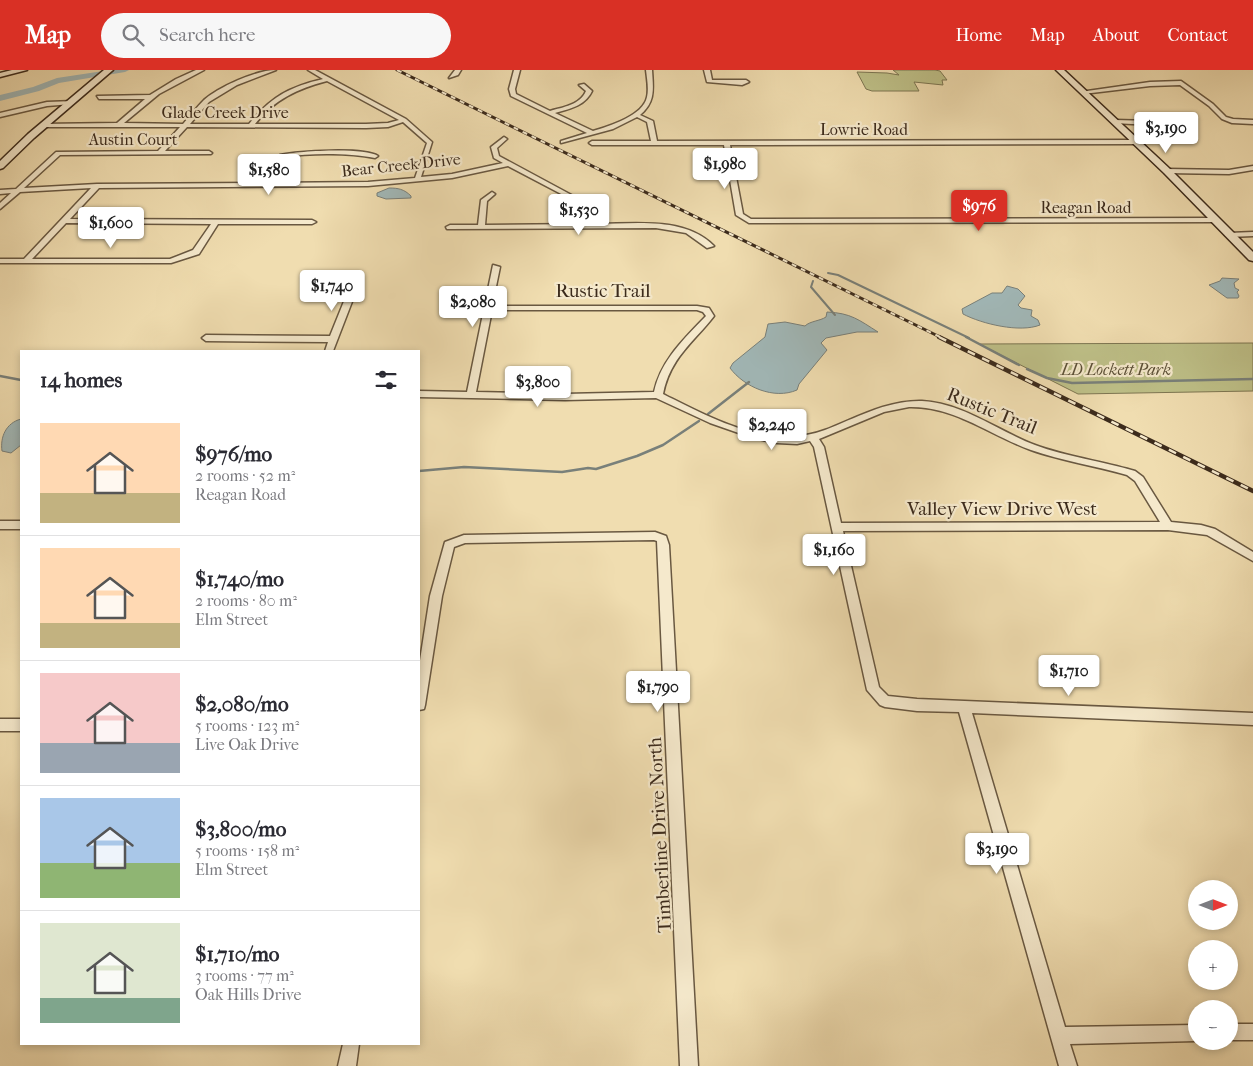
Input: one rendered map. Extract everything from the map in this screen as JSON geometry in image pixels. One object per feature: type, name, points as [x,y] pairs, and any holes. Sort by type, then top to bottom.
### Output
[{"type":"main road","points":[[3,73],[23,70]]},
{"type":"main road","points":[[0,166],[44,125],[109,70]]},
{"type":"main road","points":[[1060,70],[1167,171],[1253,258]]},
{"type":"street","points":[[119,125],[149,97],[178,80],[201,70]]},
{"type":"street","points":[[160,153],[207,101],[219,92],[246,79],[274,70]]},
{"type":"street","points":[[311,70],[404,120],[430,143],[417,180]]},
{"type":"street","points":[[451,77],[458,70]]},
{"type":"street","points":[[517,70],[512,89],[513,95],[591,133]]},
{"type":"street","points":[[563,142],[636,115],[647,105],[650,98],[649,70]]},
{"type":"street","points":[[707,70],[709,80],[713,82],[746,82]]},
{"type":"street","points":[[250,126],[277,97],[296,88],[328,79]]},
{"type":"street","points":[[1082,92],[1150,84],[1181,83],[1210,104],[1224,118],[1232,121],[1253,122]]},
{"type":"street","points":[[550,113],[576,104],[585,98],[589,91],[582,85]]},
{"type":"street","points":[[99,97],[149,97]]},
{"type":"street","points":[[0,115],[47,104],[72,102]]},
{"type":"street","points":[[636,115],[650,121],[654,144]]},
{"type":"street","name":"Glade Creek Drive","points":[[44,125],[366,126],[388,125],[404,120]]},
{"type":"street","points":[[1115,122],[1152,123]]},
{"type":"street","points":[[504,139],[494,147],[496,157],[588,206],[592,210],[592,225]]},
{"type":"street","name":"Lowrie Road","points":[[592,143],[1137,142]]},
{"type":"street","name":"Reagan Road","points":[[727,143],[740,215],[747,220],[1215,220]]},
{"type":"street","name":"Austin Court","points":[[22,189],[58,153],[209,153]]},
{"type":"street","points":[[262,185],[282,156],[298,153],[364,154],[375,156]]},
{"type":"street","name":"Bear Creek Drive","points":[[0,188],[336,185],[452,176],[507,164]]},
{"type":"street","points":[[1167,171],[1229,172],[1253,168]]},
{"type":"street","points":[[26,261],[97,186]]},
{"type":"street","points":[[0,207],[22,189]]},
{"type":"street","name":"Bear Creek Drive","points":[[0,192],[22,189]]},
{"type":"street","points":[[481,226],[484,200],[492,194]]},
{"type":"street","points":[[64,221],[312,222]]},
{"type":"street","points":[[0,261],[171,261],[196,252],[216,222]]},
{"type":"street","points":[[450,226],[592,225],[673,228],[688,231],[710,246]]},
{"type":"street","points":[[1229,234],[1253,234]]},
{"type":"street","points":[[471,394],[496,267]]},
{"type":"street","points":[[329,350],[356,281]]},
{"type":"street","name":"Rustic Trail","points":[[489,308],[697,308],[706,310],[710,316],[682,345],[665,368],[661,376],[658,395],[691,412],[743,433],[785,440],[813,438],[890,407],[924,404],[942,407],[1033,448],[1131,473],[1139,479],[1168,526]]},
{"type":"street","points":[[206,338],[334,339]]},
{"type":"street","points":[[420,394],[565,397],[658,395]]},
{"type":"street","points":[[813,438],[819,447],[873,690],[878,697],[892,704],[1253,718]]},
{"type":"street","points":[[0,526],[20,525]]},
{"type":"street","name":"Valley View Drive West","points":[[837,527],[1168,526],[1201,529],[1211,532],[1253,557]]},
{"type":"street","name":"Timberline Drive North","points":[[420,699],[436,596],[449,545],[458,540],[655,536],[662,539],[664,545],[689,1066]]},
{"type":"street","points":[[964,706],[1068,1066]]},
{"type":"street","points":[[0,725],[20,725]]},
{"type":"street","points":[[1238,1032],[1253,1032]]},
{"type":"street","points":[[1059,1036],[1188,1033]]},
{"type":"street","points":[[347,1066],[351,1045]]},
{"type":"green space","points":[[893,70],[935,70],[940,71],[947,80],[942,80],[943,85],[914,82],[919,91],[872,91],[866,89],[857,72],[899,75]]},
{"type":"green space","name":"LD Lockett Park","points":[[1253,343],[1253,391],[1078,394],[979,344]]},
{"type":"water","points":[[389,188],[403,190],[411,198],[386,199],[377,196],[377,193]]},
{"type":"water","points":[[1222,278],[1239,279],[1234,283],[1235,288],[1239,290],[1237,292],[1238,298],[1227,298],[1209,285],[1220,281]]},
{"type":"water","points":[[1007,286],[1018,289],[1025,296],[1018,305],[1021,308],[1032,310],[1031,316],[1038,320],[1040,325],[1012,328],[990,324],[963,314],[962,309],[992,293],[1002,293]]},
{"type":"water","points":[[827,312],[849,316],[878,332],[857,332],[826,338],[821,343],[827,350],[799,384],[797,390],[788,393],[760,390],[743,381],[730,368],[733,363],[765,337],[768,324],[785,322],[805,326],[826,317]]},
{"type":"water","points":[[20,419],[20,446],[11,453],[2,451],[5,431]]},
{"type":"waterway","points":[[0,98],[36,89],[57,81],[125,70]]},
{"type":"waterway","points":[[828,273],[838,275],[969,338]]},
{"type":"waterway","points":[[813,281],[811,287],[835,315]]},
{"type":"waterway","points":[[966,337],[1019,365]]},
{"type":"waterway","points":[[1027,369],[1047,378],[1072,383],[1253,379]]},
{"type":"waterway","points":[[0,376],[20,380]]},
{"type":"waterway","points":[[708,414],[749,382]]},
{"type":"waterway","points":[[420,471],[464,467],[562,472],[588,468],[596,469],[637,456],[663,445],[699,421]]},
{"type":"railway","points":[[397,70],[942,338]]},
{"type":"railway","points":[[939,337],[1253,491]]}]
